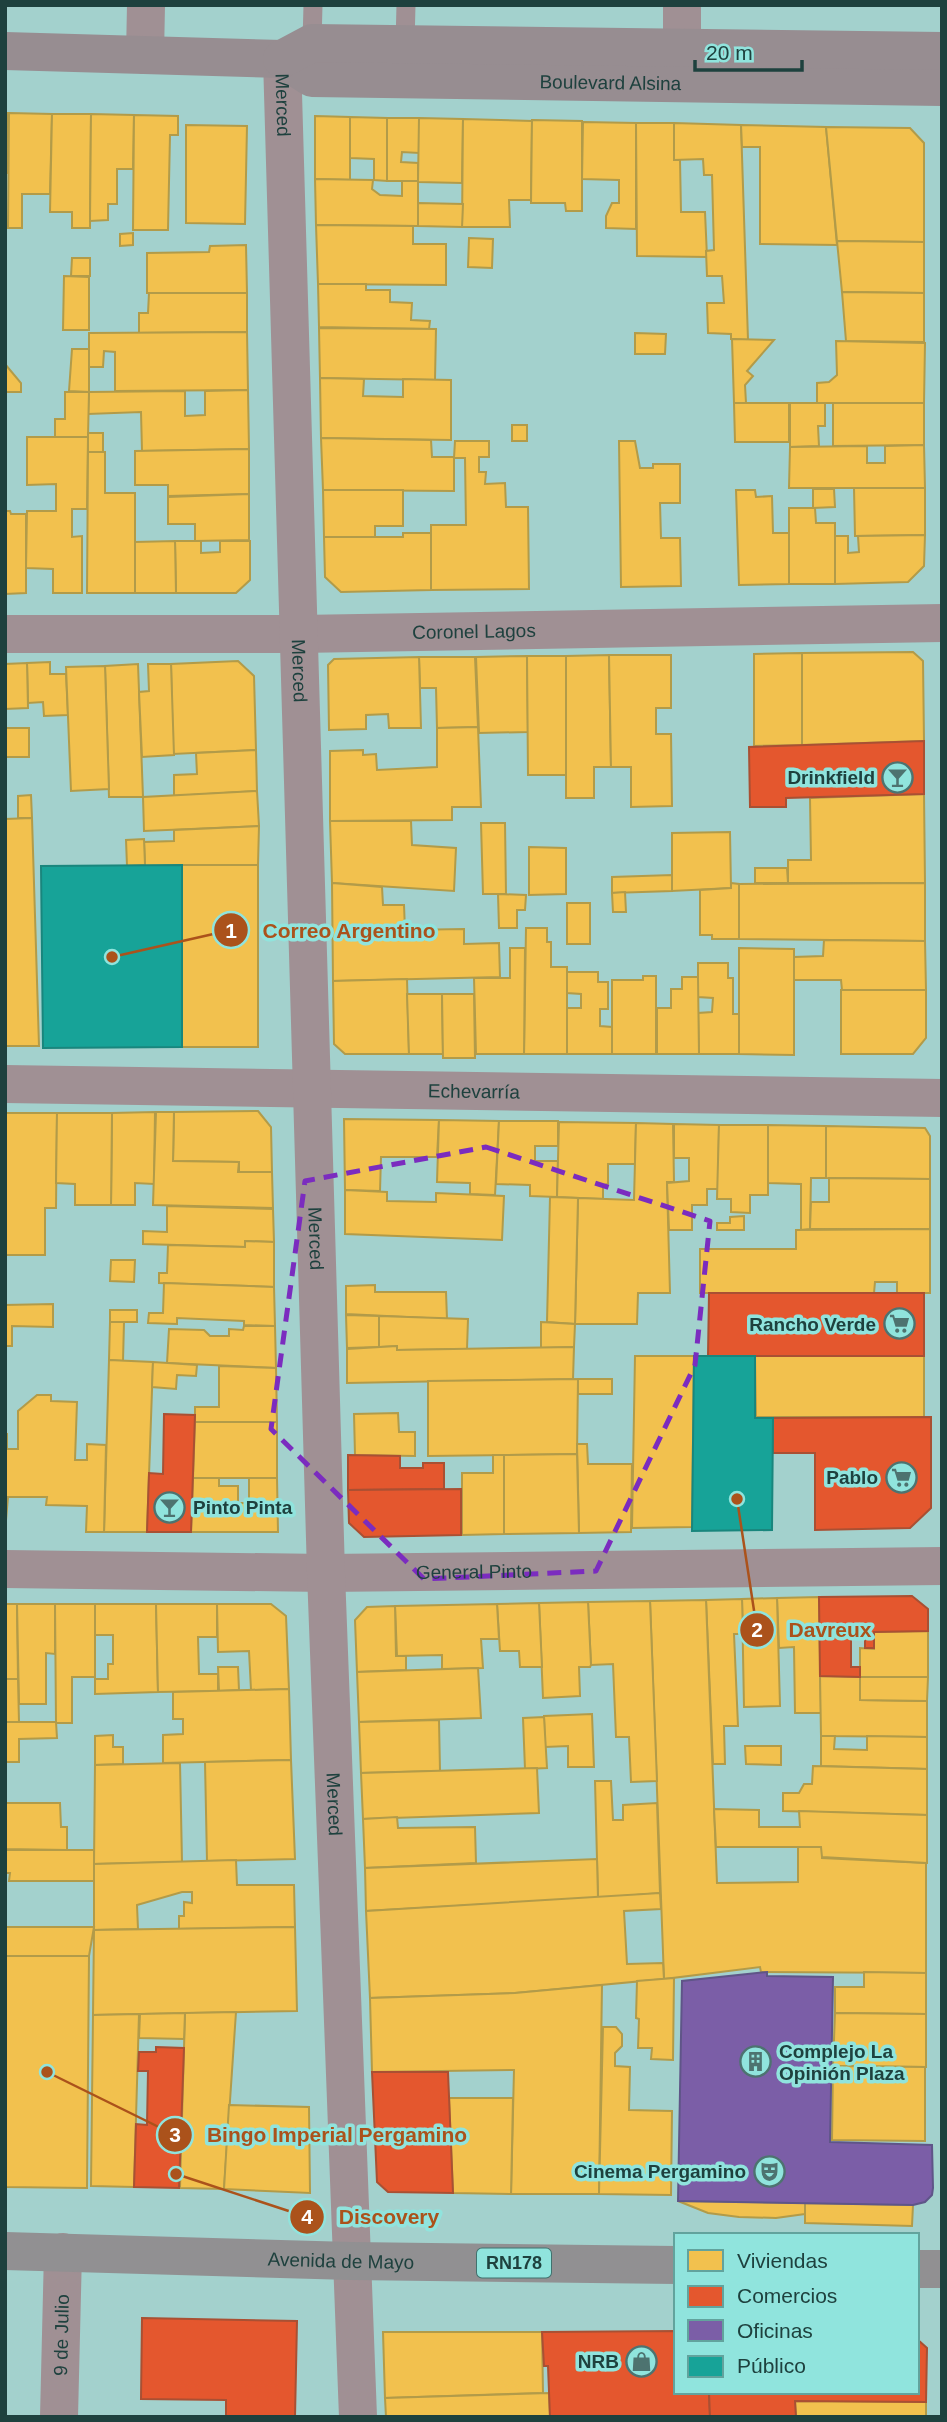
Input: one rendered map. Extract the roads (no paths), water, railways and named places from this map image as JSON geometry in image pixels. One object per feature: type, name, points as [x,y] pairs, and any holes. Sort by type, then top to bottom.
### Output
[{"type":"main road","name":"Boulevard Alsina","points":[[5,51],[145,55],[297,51],[405,44],[942,87]]},
{"type":"main road","name":"Boulevard Alsina","points":[[297,51],[312,78],[681,65],[942,51]]},
{"type":"main road","name":"Avenida de Mayo","points":[[5,2251],[351,2261],[674,2265]]},
{"type":"main road","points":[[919,2269],[942,2269]]},
{"type":"street","points":[[145,55],[146,5]]},
{"type":"street","points":[[681,65],[682,5]]},
{"type":"street","name":"Merced","points":[[297,51],[299,634],[326,1573],[358,2417]]},
{"type":"street","name":"Coronel Lagos","points":[[5,634],[299,634],[942,623]]},
{"type":"street","name":"Echevarría","points":[[5,1084],[942,1098]]},
{"type":"street","name":"General Pinto","points":[[5,1569],[326,1573],[942,1566]]},
{"type":"street","name":"9 de Julio","points":[[59,2417],[64,2252]]},
{"type":"lane","points":[[297,51],[313,5]]},
{"type":"lane","points":[[405,44],[406,5]]},
{"type":"place","name":"Drinkfield","points":[[898,777]]},
{"type":"place","name":"Correo Argentino","points":[[112,957]]},
{"type":"place","name":"Rancho Verde","points":[[899,1324]]},
{"type":"place","name":"Pablo","points":[[901,1477]]},
{"type":"place","name":"Davreux","points":[[737,1499]]},
{"type":"place","name":"Pinto Pinta","points":[[170,1507]]},
{"type":"place","name":"Complejo La Opinión Plaza","points":[[756,2062]]},
{"type":"place","name":"Bingo Imperial Pergamino","points":[[47,2072]]},
{"type":"place","name":"Cinema Pergamino","points":[[769,2171]]},
{"type":"place","name":"Discovery","points":[[176,2174]]},
{"type":"place","name":"NRB","points":[[642,2361]]}]
